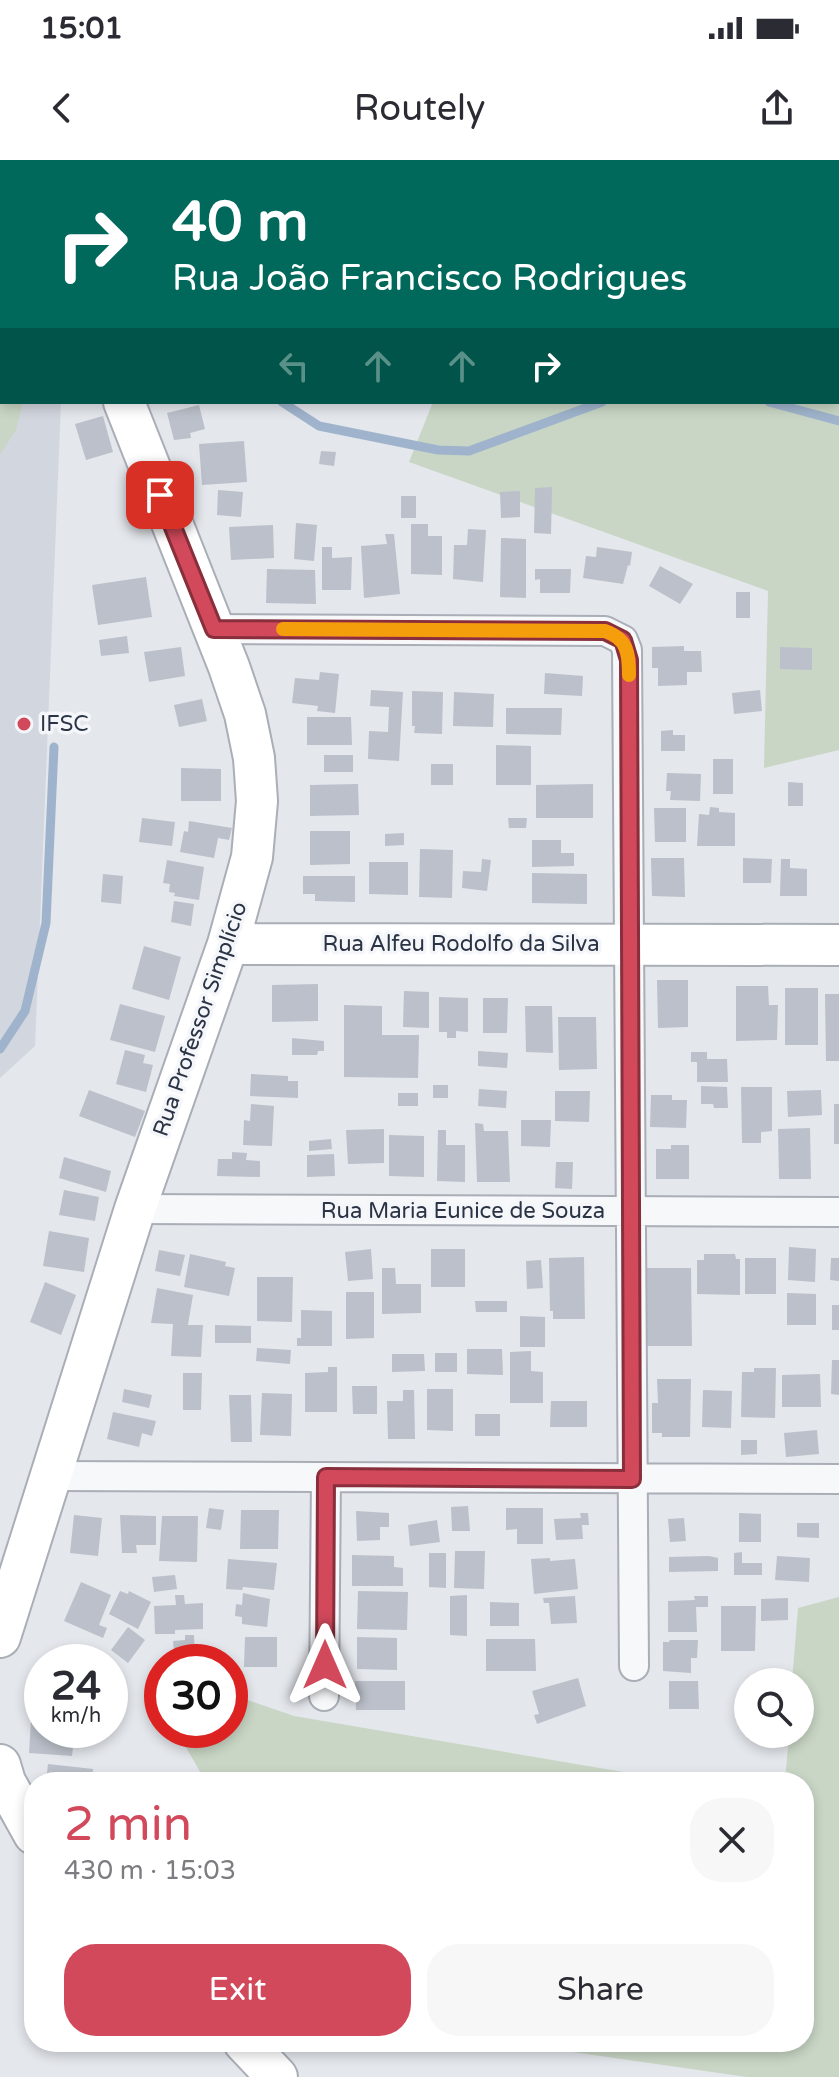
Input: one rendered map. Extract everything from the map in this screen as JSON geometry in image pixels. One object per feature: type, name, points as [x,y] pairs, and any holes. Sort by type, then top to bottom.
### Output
[{"type":"street","name":"Rua Professor Simplício","points":[[0,1637],[135,1209],[228,944],[252,857],[257,801],[254,758],[245,714],[125,404]]},
{"type":"street","points":[[214,629],[605,631],[623,640],[629,660],[634,1666]]},
{"type":"street","name":"Rua Alfeu Rodolfo da Silva","points":[[228,944],[839,945]]},
{"type":"street","name":"Rua Maria Eunice de Souza","points":[[135,1209],[839,1212]]},
{"type":"street","points":[[49,1476],[839,1479]]},
{"type":"street","points":[[324,1696],[326,1477]]},
{"type":"street","points":[[0,1765],[5,1782],[24,1816]]},
{"type":"street","points":[[253,2052],[277,2077]]},
{"type":"shaded area","name":"IFSC","points":[[0,404],[61,404],[35,1046],[0,1078]]},
{"type":"green space","points":[[0,404],[22,404],[16,430],[0,454]]},
{"type":"green space","points":[[432,404],[839,404],[839,750],[764,768],[768,591],[409,462]]},
{"type":"green space","points":[[839,1597],[839,2077],[747,2077],[573,2052],[814,2052],[814,1772],[786,1772],[788,1748],[814,1748],[814,1668],[793,1668],[798,1608]]},
{"type":"green space","points":[[248,1700],[294,1716],[623,1772],[200,1772],[186,1748],[248,1748]]},
{"type":"building","points":[[199,405],[205,429],[190,433],[191,438],[174,440],[167,413]]},
{"type":"building","points":[[103,416],[113,452],[86,460],[75,424]]},
{"type":"building","points":[[244,441],[247,482],[202,485],[199,444]]},
{"type":"building","points":[[321,451],[336,452],[334,466],[319,464]]},
{"type":"building","points":[[552,487],[551,534],[534,533],[535,488]]},
{"type":"building","points":[[218,490],[243,492],[241,517],[217,515]]},
{"type":"building","points":[[520,491],[520,517],[501,518],[500,492]]},
{"type":"building","points":[[401,496],[416,496],[416,518],[401,518]]},
{"type":"building","points":[[296,523],[317,525],[314,561],[294,559]]},
{"type":"building","points":[[411,524],[428,524],[428,536],[442,536],[442,575],[411,574]]},
{"type":"building","points":[[273,525],[274,558],[231,560],[229,527]]},
{"type":"building","points":[[468,529],[486,530],[483,582],[453,579],[454,545],[467,545]]},
{"type":"building","points":[[385,534],[394,534],[400,594],[364,598],[361,546],[387,544]]},
{"type":"building","points":[[501,538],[526,539],[526,598],[500,597]]},
{"type":"building","points":[[322,547],[332,547],[332,558],[352,557],[351,590],[322,590]]},
{"type":"building","points":[[597,547],[632,552],[623,584],[583,578],[586,556],[596,557]]},
{"type":"building","points":[[660,566],[693,584],[680,604],[649,586]]},
{"type":"building","points":[[267,569],[315,570],[316,604],[266,603]]},
{"type":"building","points":[[535,569],[571,569],[570,593],[540,593],[540,579],[535,580]]},
{"type":"building","points":[[146,577],[152,617],[98,625],[92,585]]},
{"type":"building","points":[[736,592],[750,592],[750,618],[736,618]]},
{"type":"building","points":[[127,636],[129,653],[101,656],[99,640]]},
{"type":"building","points":[[684,646],[684,651],[701,651],[702,672],[687,672],[687,685],[658,686],[658,668],[652,668],[652,647]]},
{"type":"building","points":[[181,647],[185,676],[149,682],[144,652]]},
{"type":"building","points":[[780,647],[812,648],[812,670],[780,669]]},
{"type":"building","points":[[320,672],[339,674],[335,713],[317,711],[318,706],[292,703],[295,678],[319,680]]},
{"type":"building","points":[[545,673],[583,676],[582,696],[544,694]]},
{"type":"building","points":[[371,690],[403,692],[399,761],[368,759],[369,731],[388,732],[389,707],[370,706]]},
{"type":"building","points":[[760,690],[762,711],[734,714],[732,693]]},
{"type":"building","points":[[412,691],[443,692],[442,734],[414,733]]},
{"type":"building","points":[[454,692],[494,694],[493,727],[453,726]]},
{"type":"building","points":[[202,699],[207,721],[179,727],[174,705]]},
{"type":"building","points":[[506,708],[562,708],[561,735],[506,734]]},
{"type":"building","points":[[307,717],[351,717],[352,745],[307,745]]},
{"type":"building","points":[[673,730],[673,735],[685,735],[685,751],[661,751],[661,731]]},
{"type":"building","points":[[496,745],[531,746],[531,785],[496,785]]},
{"type":"building","points":[[324,755],[353,755],[353,772],[324,772]]},
{"type":"building","points":[[713,759],[733,759],[733,794],[713,794]]},
{"type":"building","points":[[431,764],[453,764],[453,785],[431,785]]},
{"type":"building","points":[[181,768],[221,769],[221,801],[181,801]]},
{"type":"building","points":[[667,773],[701,774],[700,801],[670,800],[671,791],[666,791]]},
{"type":"building","points":[[788,782],[803,783],[803,806],[788,806]]},
{"type":"building","points":[[358,784],[359,815],[310,816],[310,785]]},
{"type":"building","points":[[593,784],[593,818],[536,818],[536,785]]},
{"type":"building","points":[[710,807],[719,808],[719,812],[735,813],[735,846],[697,846],[699,814],[709,815]]},
{"type":"building","points":[[654,808],[686,808],[686,842],[655,842]]},
{"type":"building","points":[[142,818],[175,822],[172,846],[139,842]]},
{"type":"building","points":[[508,818],[527,818],[526,828],[509,828]]},
{"type":"building","points":[[189,821],[232,828],[229,840],[218,838],[214,858],[180,852]]},
{"type":"building","points":[[310,831],[350,831],[350,864],[310,865]]},
{"type":"building","points":[[404,833],[404,845],[385,846],[385,834]]},
{"type":"building","points":[[532,840],[561,840],[561,853],[574,853],[574,866],[532,867]]},
{"type":"building","points":[[420,849],[453,850],[452,898],[419,897]]},
{"type":"building","points":[[651,858],[684,858],[685,897],[652,896]]},
{"type":"building","points":[[743,858],[772,859],[771,883],[743,883]]},
{"type":"building","points":[[482,859],[491,860],[487,891],[462,888],[463,871],[481,872]]},
{"type":"building","points":[[781,859],[790,859],[790,868],[807,869],[807,896],[780,896]]},
{"type":"building","points":[[167,860],[204,867],[199,900],[174,896],[175,893],[169,892],[170,884],[163,883]]},
{"type":"building","points":[[369,862],[408,862],[408,895],[369,894]]},
{"type":"building","points":[[532,873],[587,874],[587,904],[532,903]]},
{"type":"building","points":[[103,874],[123,876],[121,904],[101,902]]},
{"type":"building","points":[[303,876],[355,876],[355,902],[315,901],[315,894],[303,894]]},
{"type":"building","points":[[174,901],[194,904],[191,926],[171,922]]},
{"type":"building","points":[[144,946],[181,957],[169,1000],[132,989]]},
{"type":"building","points":[[657,980],[688,980],[688,1027],[658,1028]]},
{"type":"building","points":[[318,984],[318,1021],[272,1022],[272,985]]},
{"type":"building","points":[[736,986],[768,986],[769,1005],[778,1005],[777,1040],[736,1041]]},
{"type":"building","points":[[785,988],[818,988],[818,1045],[785,1045]]},
{"type":"building","points":[[404,991],[429,992],[429,1028],[403,1027]]},
{"type":"building","points":[[825,994],[839,994],[839,1061],[826,1061]]},
{"type":"building","points":[[439,997],[468,998],[468,1032],[456,1031],[456,1038],[447,1038],[447,1032],[439,1032]]},
{"type":"building","points":[[483,998],[508,998],[507,1033],[483,1033]]},
{"type":"building","points":[[120,1004],[165,1016],[155,1052],[110,1040]]},
{"type":"building","points":[[344,1005],[382,1006],[382,1035],[419,1035],[418,1078],[344,1077]]},
{"type":"building","points":[[525,1006],[552,1006],[553,1053],[526,1052]]},
{"type":"building","points":[[558,1017],[596,1017],[597,1069],[559,1070]]},
{"type":"building","points":[[292,1038],[324,1041],[324,1051],[318,1051],[317,1055],[292,1055]]},
{"type":"building","points":[[125,1050],[145,1055],[143,1063],[153,1065],[146,1092],[116,1084]]},
{"type":"building","points":[[478,1051],[508,1053],[507,1068],[478,1066]]},
{"type":"building","points":[[691,1052],[707,1052],[707,1059],[727,1059],[728,1082],[697,1082],[697,1062],[691,1062]]},
{"type":"building","points":[[251,1074],[288,1076],[288,1081],[298,1081],[298,1098],[250,1096]]},
{"type":"building","points":[[433,1085],[448,1085],[448,1098],[433,1098]]},
{"type":"building","points":[[701,1086],[727,1087],[728,1108],[701,1104]]},
{"type":"building","points":[[741,1087],[772,1087],[772,1131],[761,1132],[761,1143],[742,1143]]},
{"type":"building","points":[[479,1089],[507,1091],[506,1108],[478,1106]]},
{"type":"building","points":[[89,1090],[145,1111],[135,1137],[79,1116]]},
{"type":"building","points":[[821,1090],[822,1115],[788,1117],[787,1091]]},
{"type":"building","points":[[555,1091],[590,1091],[589,1122],[555,1121]]},
{"type":"building","points":[[398,1093],[418,1093],[418,1106],[398,1106]]},
{"type":"building","points":[[651,1095],[672,1095],[672,1100],[687,1100],[686,1128],[650,1127]]},
{"type":"building","points":[[251,1104],[274,1106],[272,1146],[243,1145],[244,1120],[250,1121]]},
{"type":"building","points":[[834,1104],[839,1104],[839,1144],[834,1144]]},
{"type":"building","points":[[521,1120],[551,1120],[550,1147],[521,1146]]},
{"type":"building","points":[[475,1123],[483,1124],[484,1131],[508,1131],[510,1182],[477,1182]]},
{"type":"building","points":[[810,1128],[811,1179],[779,1179],[778,1129]]},
{"type":"building","points":[[384,1129],[384,1163],[348,1164],[346,1130]]},
{"type":"building","points":[[438,1130],[446,1130],[446,1145],[465,1145],[465,1182],[437,1181]]},
{"type":"building","points":[[389,1135],[424,1136],[424,1177],[389,1176]]},
{"type":"building","points":[[331,1139],[332,1149],[309,1151],[309,1141]]},
{"type":"building","points":[[671,1145],[689,1145],[689,1179],[656,1179],[656,1149],[671,1149]]},
{"type":"building","points":[[232,1152],[247,1153],[246,1160],[260,1161],[260,1177],[217,1176],[218,1159],[232,1159]]},
{"type":"building","points":[[334,1154],[335,1176],[307,1177],[307,1155]]},
{"type":"building","points":[[64,1157],[111,1171],[106,1192],[59,1178]]},
{"type":"building","points":[[556,1162],[573,1162],[572,1189],[555,1188]]},
{"type":"building","points":[[64,1190],[99,1197],[95,1221],[59,1215]]},
{"type":"building","points":[[49,1231],[89,1238],[84,1272],[43,1266]]},
{"type":"building","points":[[789,1247],[816,1249],[815,1282],[788,1280]]},
{"type":"building","points":[[371,1249],[373,1279],[348,1281],[345,1252]]},
{"type":"building","points":[[431,1249],[465,1249],[465,1287],[431,1287]]},
{"type":"building","points":[[159,1250],[185,1255],[180,1276],[155,1271]]},
{"type":"building","points":[[190,1254],[226,1262],[225,1266],[235,1268],[229,1296],[184,1287]]},
{"type":"building","points":[[704,1254],[735,1254],[736,1259],[740,1259],[740,1295],[697,1294],[697,1260],[704,1260]]},
{"type":"building","points":[[584,1257],[585,1319],[553,1319],[553,1311],[550,1311],[549,1258]]},
{"type":"building","points":[[745,1258],[776,1258],[776,1294],[745,1294]]},
{"type":"building","points":[[831,1258],[839,1258],[839,1281],[830,1280]]},
{"type":"building","points":[[541,1260],[543,1288],[527,1289],[526,1261]]},
{"type":"building","points":[[382,1268],[395,1268],[396,1284],[421,1284],[421,1313],[382,1314]]},
{"type":"building","points":[[646,1268],[691,1268],[692,1346],[646,1346]]},
{"type":"building","points":[[257,1277],[293,1277],[292,1322],[257,1321]]},
{"type":"building","points":[[45,1282],[76,1295],[61,1335],[30,1322]]},
{"type":"building","points":[[157,1288],[193,1295],[188,1325],[203,1325],[201,1357],[171,1356],[173,1324],[151,1323]]},
{"type":"building","points":[[346,1292],[374,1292],[374,1338],[346,1339]]},
{"type":"building","points":[[787,1293],[816,1294],[816,1325],[787,1325]]},
{"type":"building","points":[[475,1301],[507,1301],[507,1312],[476,1312]]},
{"type":"building","points":[[832,1305],[839,1305],[839,1330],[832,1330]]},
{"type":"building","points":[[301,1310],[332,1311],[332,1346],[297,1346],[297,1338],[301,1338]]},
{"type":"building","points":[[520,1316],[545,1317],[545,1347],[520,1347]]},
{"type":"building","points":[[215,1325],[251,1326],[251,1343],[215,1343]]},
{"type":"building","points":[[257,1348],[291,1350],[290,1364],[256,1361]]},
{"type":"building","points":[[467,1349],[502,1349],[503,1375],[467,1374]]},
{"type":"building","points":[[531,1351],[531,1371],[543,1372],[543,1403],[510,1403],[510,1352]]},
{"type":"building","points":[[435,1353],[457,1353],[457,1372],[435,1372]]},
{"type":"building","points":[[392,1354],[424,1354],[425,1371],[392,1372]]},
{"type":"building","points":[[832,1360],[839,1360],[839,1395],[831,1394]]},
{"type":"building","points":[[328,1367],[337,1367],[337,1412],[305,1412],[305,1373],[328,1372]]},
{"type":"building","points":[[754,1368],[776,1368],[775,1418],[741,1417],[742,1372],[754,1372]]},
{"type":"building","points":[[183,1373],[202,1373],[201,1410],[183,1410]]},
{"type":"building","points":[[820,1374],[821,1407],[782,1407],[782,1375]]},
{"type":"building","points":[[657,1379],[691,1379],[690,1437],[662,1437],[662,1433],[652,1433],[652,1403],[658,1403]]},
{"type":"building","points":[[352,1386],[377,1386],[377,1414],[353,1414]]},
{"type":"building","points":[[124,1389],[152,1395],[149,1408],[122,1402]]},
{"type":"building","points":[[427,1389],[453,1389],[453,1431],[427,1430]]},
{"type":"building","points":[[403,1390],[414,1390],[415,1439],[388,1439],[387,1401],[403,1401]]},
{"type":"building","points":[[703,1390],[732,1391],[731,1428],[702,1427]]},
{"type":"building","points":[[262,1393],[292,1394],[291,1436],[260,1435]]},
{"type":"building","points":[[229,1395],[251,1395],[252,1442],[231,1442]]},
{"type":"building","points":[[551,1401],[587,1401],[587,1427],[550,1427]]},
{"type":"building","points":[[113,1412],[156,1421],[152,1436],[142,1433],[139,1447],[107,1439]]},
{"type":"building","points":[[475,1414],[500,1414],[500,1436],[475,1436]]},
{"type":"building","points":[[817,1430],[819,1454],[786,1457],[784,1433]]},
{"type":"building","points":[[741,1440],[757,1440],[757,1454],[741,1455]]},
{"type":"building","points":[[468,1506],[470,1531],[452,1531],[451,1507]]},
{"type":"building","points":[[209,1508],[224,1510],[221,1530],[206,1528]]},
{"type":"building","points":[[506,1508],[543,1508],[543,1544],[517,1544],[517,1529],[506,1530]]},
{"type":"building","points":[[241,1510],[279,1510],[278,1549],[240,1549]]},
{"type":"building","points":[[356,1511],[389,1513],[389,1527],[380,1527],[380,1540],[357,1541]]},
{"type":"building","points":[[580,1513],[588,1513],[589,1525],[582,1525],[583,1539],[556,1540],[554,1519],[581,1518]]},
{"type":"building","points":[[739,1513],[761,1514],[761,1542],[739,1542]]},
{"type":"building","points":[[74,1515],[102,1518],[98,1556],[70,1553]]},
{"type":"building","points":[[120,1515],[156,1516],[156,1545],[136,1545],[137,1553],[122,1553]]},
{"type":"building","points":[[162,1516],[198,1516],[197,1562],[159,1561]]},
{"type":"building","points":[[684,1518],[686,1541],[670,1542],[668,1519]]},
{"type":"building","points":[[437,1520],[440,1542],[410,1546],[408,1525]]},
{"type":"building","points":[[797,1523],[819,1523],[819,1538],[797,1537]]},
{"type":"building","points":[[455,1551],[485,1551],[484,1589],[454,1588]]},
{"type":"building","points":[[742,1552],[742,1563],[762,1563],[762,1575],[734,1575],[734,1553]]},
{"type":"building","points":[[429,1553],[446,1553],[446,1588],[429,1587]]},
{"type":"building","points":[[352,1555],[394,1556],[394,1567],[403,1568],[403,1586],[352,1586]]},
{"type":"building","points":[[777,1556],[810,1558],[809,1582],[775,1580]]},
{"type":"building","points":[[669,1557],[718,1558],[718,1571],[669,1572]]},
{"type":"building","points":[[550,1558],[550,1561],[575,1559],[578,1589],[534,1594],[531,1559]]},
{"type":"building","points":[[228,1559],[277,1563],[274,1590],[226,1589]]},
{"type":"building","points":[[175,1575],[177,1589],[154,1592],[152,1577]]},
{"type":"building","points":[[81,1582],[111,1595],[99,1625],[107,1628],[103,1638],[64,1621]]},
{"type":"building","points":[[120,1591],[128,1594],[129,1591],[151,1602],[138,1629],[109,1614]]},
{"type":"building","points":[[358,1591],[408,1592],[407,1630],[357,1629]]},
{"type":"building","points":[[243,1593],[270,1599],[267,1627],[242,1624],[242,1617],[235,1616],[236,1604],[242,1605]]},
{"type":"building","points":[[175,1595],[184,1595],[185,1604],[203,1603],[203,1629],[155,1634],[154,1606],[176,1605]]},
{"type":"building","points":[[467,1595],[467,1636],[450,1635],[450,1596]]},
{"type":"building","points":[[575,1596],[577,1623],[551,1624],[549,1603],[544,1603],[543,1598]]},
{"type":"building","points":[[694,1596],[708,1596],[708,1607],[696,1607],[697,1632],[668,1632],[668,1601],[695,1600]]},
{"type":"building","points":[[788,1598],[788,1620],[761,1621],[761,1599]]},
{"type":"building","points":[[490,1602],[519,1603],[519,1626],[490,1626]]},
{"type":"building","points":[[721,1606],[756,1606],[755,1651],[721,1651]]},
{"type":"building","points":[[128,1627],[145,1640],[128,1663],[128,1644],[115,1644]]},
{"type":"building","points":[[185,1635],[194,1635],[194,1644],[173,1644],[173,1641],[185,1640]]},
{"type":"building","points":[[245,1637],[277,1637],[277,1667],[248,1667],[248,1644],[245,1644]]},
{"type":"building","points":[[357,1637],[397,1638],[397,1670],[357,1669]]},
{"type":"building","points":[[486,1639],[535,1639],[536,1671],[486,1671]]},
{"type":"building","points":[[698,1640],[697,1658],[691,1658],[691,1673],[663,1671],[663,1642]]},
{"type":"building","points":[[578,1678],[586,1706],[537,1724],[534,1715],[539,1714],[532,1691]]},
{"type":"building","points":[[355,1681],[405,1681],[405,1710],[356,1710]]},
{"type":"building","points":[[669,1681],[698,1681],[699,1709],[669,1709]]},
{"type":"building","points":[[29,1748],[73,1748],[72,1756],[29,1753]]},
{"type":"building","points":[[48,1764],[93,1769],[93,1772],[47,1772]]},
{"type":"waterway","points":[[285,404],[319,426],[438,450],[469,451],[597,404]]},
{"type":"waterway","points":[[776,404],[839,421]]},
{"type":"waterway","points":[[0,1049],[25,1011],[46,923],[54,747]]},
{"type":"slow traffic","points":[[283,629],[605,631],[623,640],[629,660],[629,675]]},
{"type":"place","name":"IFSC","points":[[24,724]]},
{"type":"route","points":[[160,495],[214,629],[605,631],[623,640],[629,660],[632,1479],[326,1477],[325,1665]]}]
